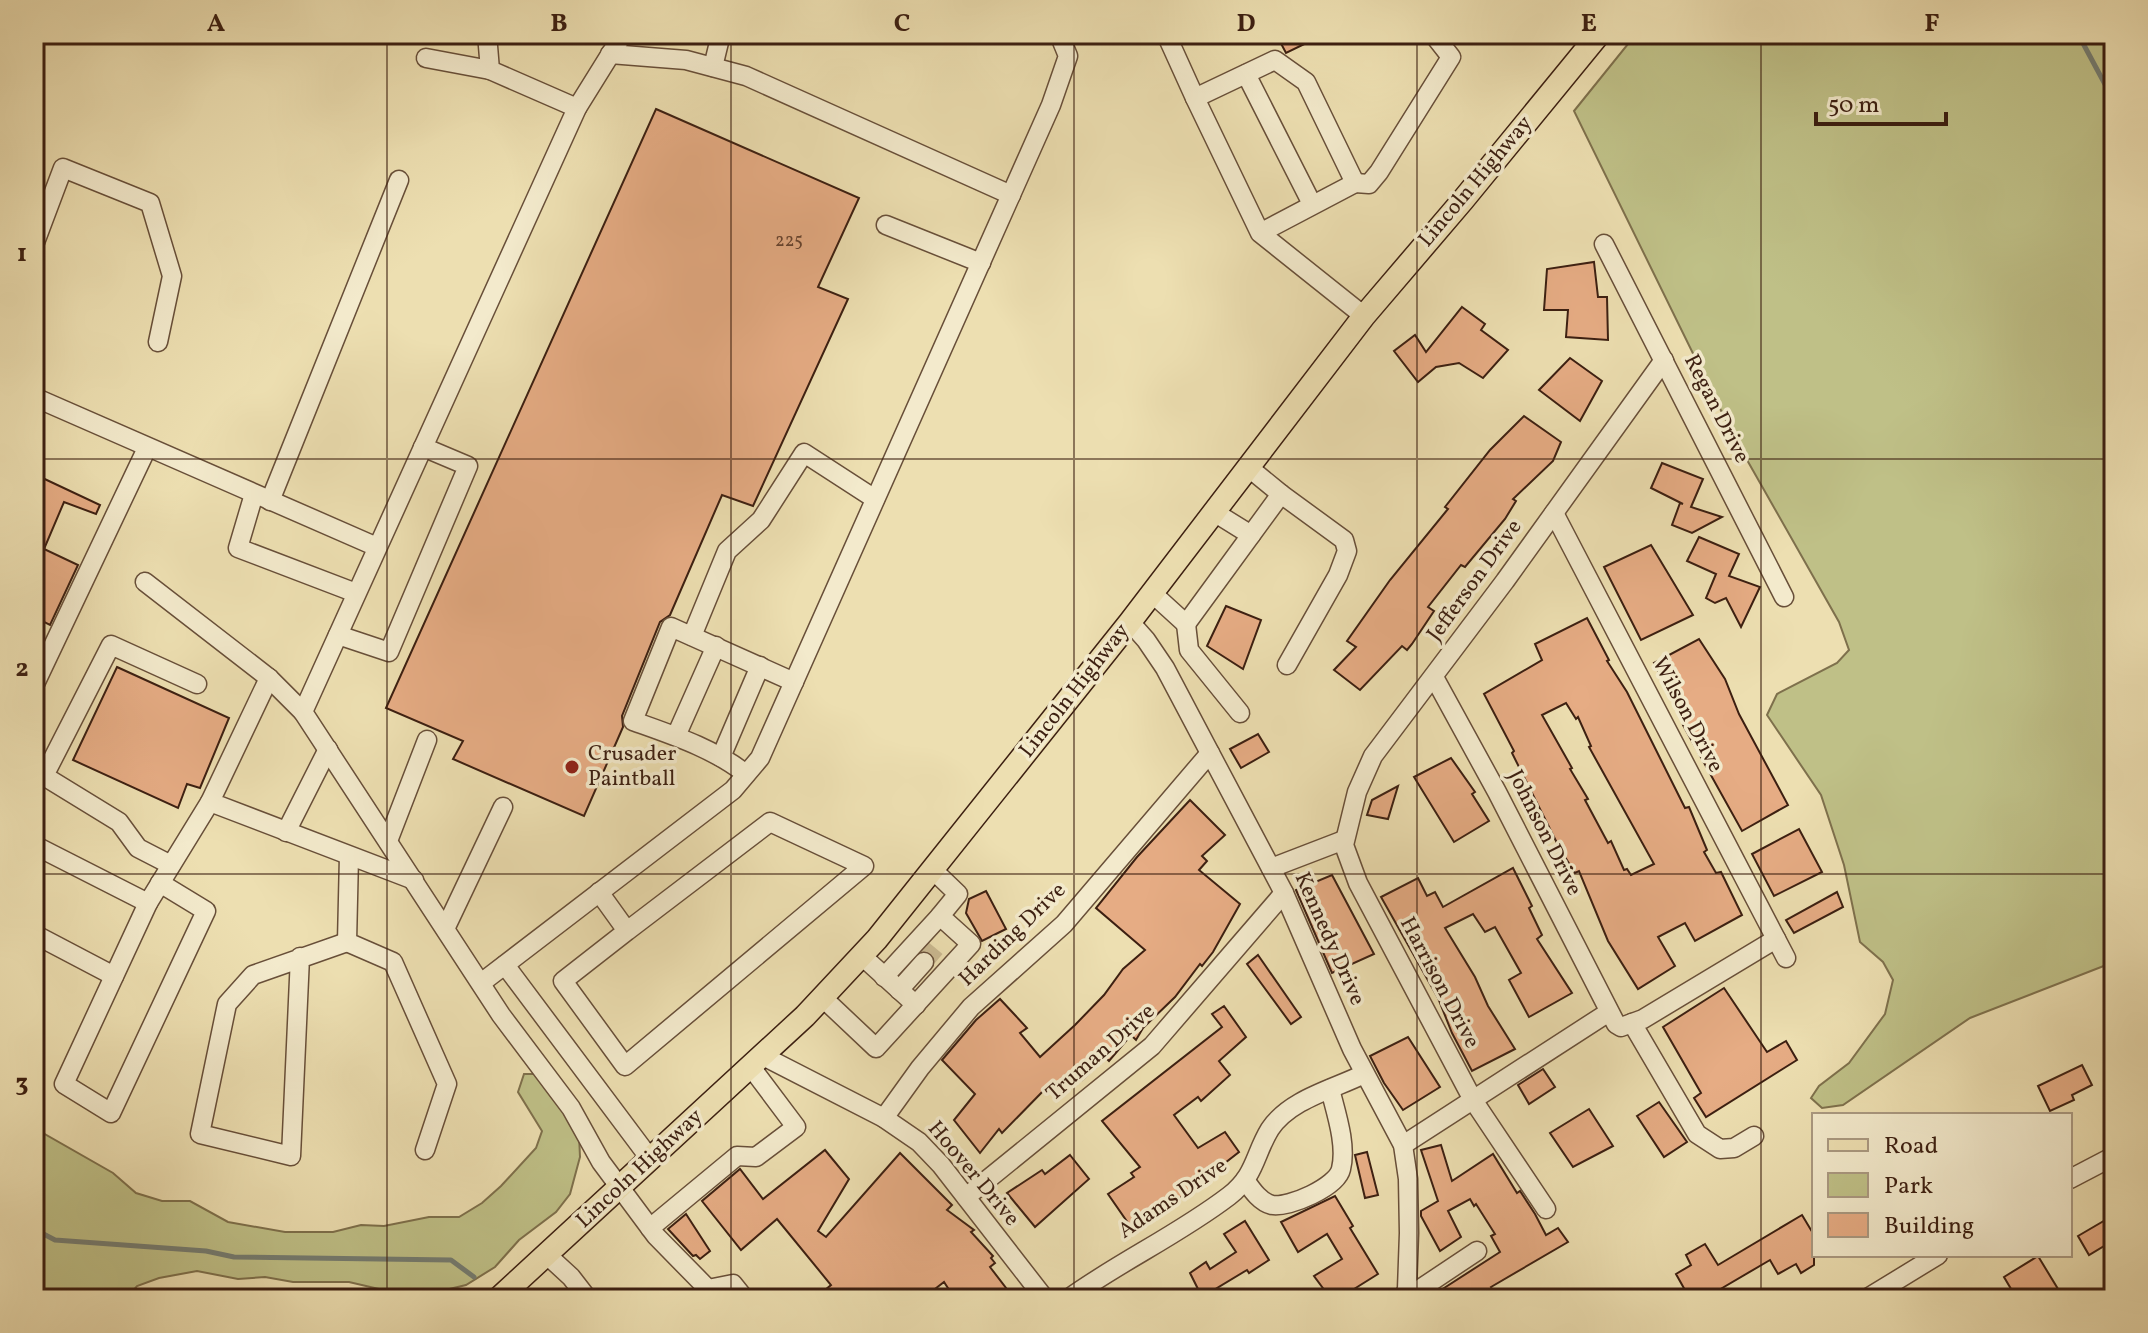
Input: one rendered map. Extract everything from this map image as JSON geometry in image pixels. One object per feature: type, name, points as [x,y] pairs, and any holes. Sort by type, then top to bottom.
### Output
[{"type":"main road","name":"Lincoln Highway","points":[[498,1299],[757,1061],[862,956],[1130,622],[1364,316],[1599,34]]},
{"type":"street","points":[[487,34],[490,70]]},
{"type":"street","points":[[303,712],[577,108],[623,34]]},
{"type":"street","points":[[713,67],[721,34]]},
{"type":"street","points":[[481,983],[733,790],[760,758],[1051,105],[1068,56],[1059,34]]},
{"type":"street","points":[[1166,34],[1260,233],[1364,316]]},
{"type":"street","points":[[1260,233],[1355,183],[1369,184],[1451,57],[1433,34]]},
{"type":"street","points":[[610,54],[686,60],[746,76],[1011,195]]},
{"type":"street","points":[[426,58],[490,70],[577,108]]},
{"type":"street","points":[[1195,98],[1275,60],[1306,82],[1355,183]]},
{"type":"street","points":[[1246,74],[1312,204]]},
{"type":"street","points":[[34,245],[63,168],[150,203],[172,276],[158,342]]},
{"type":"street","points":[[356,593],[238,548],[399,180]]},
{"type":"street","points":[[886,225],[981,263]]},
{"type":"street","name":"Regan Drive","points":[[1604,244],[1784,597]]},
{"type":"street","name":"Jefferson Drive","points":[[1344,840],[1357,792],[1373,756],[1664,360]]},
{"type":"street","points":[[34,397],[377,547]]},
{"type":"street","points":[[338,635],[389,652],[468,466],[423,447]]},
{"type":"street","points":[[34,686],[147,448]]},
{"type":"street","points":[[692,636],[727,551],[761,520],[804,453],[875,499]]},
{"type":"street","points":[[1248,467],[1344,540],[1347,551],[1338,575],[1287,665]]},
{"type":"street","points":[[1186,624],[1281,494]]},
{"type":"street","points":[[1214,512],[1251,535]]},
{"type":"street","name":"Wilson Drive","points":[[1554,513],[1786,958]]},
{"type":"street","points":[[145,582],[269,678],[303,712],[501,1015],[571,1108],[601,1162],[650,1228],[708,1289],[733,1284],[745,1299]]},
{"type":"street","points":[[1152,593],[1186,624],[1189,650],[1240,713]]},
{"type":"street","name":"Kennedy Drive","points":[[1130,622],[1165,668],[1271,868],[1364,1074],[1403,1145],[1408,1179],[1409,1233],[1404,1299]]},
{"type":"street","points":[[746,774],[721,757],[633,721],[671,627],[794,682]]},
{"type":"street","points":[[171,865],[138,848],[119,822],[44,776],[111,645],[197,684]]},
{"type":"street","points":[[676,736],[716,646]]},
{"type":"street","points":[[1165,668],[1189,650]]},
{"type":"street","points":[[721,757],[760,666]]},
{"type":"street","name":"Johnson Drive","points":[[1434,677],[1497,792],[1609,1012]]},
{"type":"street","points":[[160,883],[206,911],[111,1113],[64,1084],[148,903],[160,883],[171,865],[210,802],[269,678]]},
{"type":"street","points":[[388,841],[427,740]]},
{"type":"street","points":[[286,832],[328,749]]},
{"type":"street","name":"Harding Drive","points":[[884,1118],[920,1068],[971,1007],[1064,924],[1210,753]]},
{"type":"street","points":[[210,802],[414,880]]},
{"type":"street","points":[[446,927],[503,807]]},
{"type":"street","points":[[770,822],[864,866],[625,1066],[563,981],[627,931],[770,822]]},
{"type":"street","points":[[1271,868],[1344,840]]},
{"type":"street","name":"Harrison Drive","points":[[1344,840],[1345,853],[1358,883],[1473,1100],[1546,1209]]},
{"type":"street","points":[[34,845],[148,903]]},
{"type":"street","points":[[347,942],[349,856]]},
{"type":"street","points":[[884,977],[945,929],[958,894],[933,870]]},
{"type":"street","points":[[599,892],[627,931]]},
{"type":"street","name":"Truman Drive","points":[[966,1197],[1152,1046],[1284,893]]},
{"type":"street","points":[[823,998],[876,1048],[971,944],[945,929]]},
{"type":"street","points":[[34,934],[114,976]]},
{"type":"street","points":[[1403,1145],[1609,1012],[1621,1027],[1632,1023],[1776,939]]},
{"type":"street","points":[[300,957],[291,1156],[200,1134],[227,1004],[253,975],[300,957],[347,942],[393,962],[447,1084],[425,1150]]},
{"type":"street","points":[[862,956],[916,1005]]},
{"type":"street","points":[[899,990],[924,962]]},
{"type":"street","points":[[505,965],[651,1160]]},
{"type":"street","points":[[1632,1023],[1697,1134],[1720,1149],[1734,1148],[1754,1136]]},
{"type":"street","points":[[650,1228],[737,1156],[756,1157],[796,1127],[757,1061]]},
{"type":"street","name":"Hoover Drive","points":[[757,1061],[884,1118],[919,1142],[1045,1299]]},
{"type":"street","name":"Adams Drive","points":[[1068,1299],[1230,1195],[1254,1167],[1262,1143],[1277,1120],[1297,1105],[1364,1074]]},
{"type":"street","points":[[1245,1180],[1258,1198],[1270,1205],[1282,1205],[1333,1183],[1342,1160],[1338,1119],[1330,1089]]},
{"type":"street","points":[[2072,1178],[2114,1156]]},
{"type":"street","points":[[1404,1299],[1477,1251]]},
{"type":"street","points":[[547,1255],[571,1277],[588,1299]]},
{"type":"street","points":[[1866,1299],[1886,1294],[1935,1257]]},
{"type":"green space","points":[[1636,34],[2114,34],[2114,962],[1970,1018],[1843,1105],[1822,1108],[1811,1098],[1819,1086],[1849,1063],[1885,1014],[1893,980],[1883,962],[1860,942],[1844,865],[1821,795],[1767,715],[1777,694],[1837,663],[1849,650],[1839,622],[1734,437],[1574,111]]},
{"type":"green space","points":[[524,1074],[544,1074],[579,1135],[580,1157],[570,1194],[556,1212],[519,1240],[495,1267],[466,1285],[441,1291],[396,1293],[349,1282],[293,1282],[265,1277],[238,1279],[197,1271],[159,1278],[137,1286],[126,1299],[34,1299],[34,1128],[113,1173],[136,1193],[162,1201],[190,1201],[228,1222],[285,1232],[333,1232],[361,1225],[384,1226],[429,1217],[459,1217],[482,1203],[536,1148],[542,1131],[518,1092]]},
{"type":"building","points":[[1276,34],[1325,34],[1286,53]]},
{"type":"building","points":[[656,109],[859,198],[818,287],[848,299],[753,506],[722,495],[670,615],[660,622],[622,716],[623,727],[584,816],[453,759],[463,741],[386,708]]},
{"type":"building","points":[[1594,262],[1598,297],[1607,297],[1608,340],[1566,337],[1568,310],[1544,310],[1547,269]]},
{"type":"building","points":[[1462,307],[1485,324],[1481,330],[1508,350],[1483,378],[1459,363],[1436,367],[1418,382],[1394,351],[1415,335],[1426,352]]},
{"type":"building","points":[[1570,358],[1602,381],[1580,421],[1539,390]]},
{"type":"building","points":[[1524,416],[1561,442],[1553,461],[1513,499],[1516,501],[1505,519],[1465,567],[1461,565],[1428,607],[1434,611],[1407,650],[1402,646],[1360,690],[1334,670],[1356,647],[1347,641],[1390,580],[1448,509],[1445,507],[1490,450]]},
{"type":"building","points":[[1662,463],[1703,479],[1691,507],[1722,517],[1692,533],[1672,525],[1680,503],[1683,504],[1651,488]]},
{"type":"building","points":[[34,474],[100,505],[96,514],[64,502],[44,549],[78,565],[50,625],[34,617]]},
{"type":"building","points":[[1699,537],[1739,554],[1729,576],[1760,587],[1741,627],[1726,598],[1715,603],[1706,598],[1716,574],[1687,561]]},
{"type":"building","points":[[1651,545],[1693,615],[1641,640],[1604,567]]},
{"type":"building","points":[[1226,606],[1261,620],[1243,669],[1207,646]]},
{"type":"building","points":[[1587,618],[1685,808],[1689,807],[1707,850],[1704,852],[1716,873],[1721,872],[1742,915],[1695,941],[1685,923],[1658,937],[1675,966],[1638,989],[1608,941],[1579,871],[1575,873],[1560,849],[1484,694],[1542,660],[1535,644]],"holes":[[[1566,703],[1576,719],[1578,717],[1589,747],[1654,864],[1631,875],[1627,869],[1624,870],[1611,841],[1608,843],[1542,715]]]},
{"type":"building","points":[[1699,639],[1725,679],[1739,714],[1788,805],[1742,831],[1683,725],[1686,723],[1654,663]]},
{"type":"building","points":[[117,667],[229,718],[200,788],[187,784],[178,808],[73,760]]},
{"type":"building","points":[[1258,734],[1269,752],[1241,768],[1230,749]]},
{"type":"building","points":[[1451,758],[1475,792],[1472,794],[1489,821],[1454,842],[1414,777]]},
{"type":"building","points":[[1398,786],[1388,819],[1367,815],[1372,800]]},
{"type":"building","points":[[1190,800],[1225,835],[1202,856],[1207,861],[1199,870],[1240,904],[1213,952],[1175,997],[1143,1028],[1136,1040],[1131,1035],[1109,1061],[1106,1058],[1082,1080],[1074,1071],[1053,1089],[1049,1085],[1002,1133],[999,1129],[980,1153],[954,1120],[975,1094],[942,1060],[976,1020],[1000,999],[1027,1028],[1020,1033],[1040,1057],[1104,995],[1123,969],[1145,950],[1096,908],[1137,857]]},
{"type":"building","points":[[1799,829],[1822,872],[1774,896],[1752,854]]},
{"type":"building","points":[[1513,868],[1542,935],[1537,939],[1572,993],[1529,1017],[1509,980],[1521,973],[1495,927],[1485,932],[1473,914],[1445,928],[1515,1049],[1472,1071],[1438,998],[1381,897],[1418,878],[1427,896],[1435,892],[1443,907]]},
{"type":"building","points":[[1332,875],[1374,954],[1332,973],[1296,890]]},
{"type":"building","points":[[986,891],[1006,929],[982,941],[966,913],[969,899]]},
{"type":"building","points":[[1837,892],[1843,907],[1794,933],[1786,920]]},
{"type":"building","points":[[1258,955],[1301,1017],[1291,1024],[1247,964]]},
{"type":"building","points":[[1724,988],[1767,1052],[1786,1041],[1797,1060],[1706,1117],[1694,1098],[1701,1093],[1663,1027]]},
{"type":"building","points":[[1224,1006],[1246,1037],[1219,1061],[1230,1075],[1201,1101],[1198,1097],[1174,1115],[1198,1148],[1225,1132],[1239,1152],[1135,1233],[1108,1194],[1134,1177],[1131,1173],[1140,1167],[1102,1121],[1222,1027],[1212,1014]]},
{"type":"building","points":[[1408,1037],[1440,1087],[1403,1110],[1370,1056]]},
{"type":"building","points":[[2082,1065],[2092,1085],[2072,1095],[2074,1100],[2050,1111],[2038,1086]]},
{"type":"building","points":[[1543,1069],[1555,1087],[1529,1104],[1518,1085]]},
{"type":"building","points":[[1659,1102],[1687,1142],[1664,1157],[1637,1116]]},
{"type":"building","points":[[1589,1109],[1613,1146],[1573,1167],[1550,1133]]},
{"type":"building","points":[[1441,1145],[1452,1181],[1493,1154],[1546,1235],[1558,1228],[1568,1242],[1491,1287],[1498,1299],[1446,1299],[1441,1290],[1500,1252],[1491,1236],[1495,1234],[1470,1199],[1448,1211],[1461,1237],[1440,1251],[1421,1216],[1421,1211],[1438,1201],[1421,1150]]},
{"type":"building","points":[[825,1150],[849,1179],[818,1231],[826,1237],[900,1153],[952,1205],[947,1210],[974,1230],[971,1232],[993,1256],[991,1258],[995,1263],[990,1267],[1006,1288],[995,1299],[955,1299],[944,1282],[922,1299],[814,1299],[831,1285],[777,1219],[741,1250],[702,1201],[740,1169],[763,1199]]},
{"type":"building","points":[[1367,1152],[1378,1195],[1365,1198],[1355,1155]]},
{"type":"building","points":[[1070,1155],[1089,1179],[1035,1227],[1007,1193],[1042,1170],[1045,1174]]},
{"type":"building","points":[[1335,1196],[1378,1274],[1338,1299],[1331,1299],[1314,1276],[1342,1259],[1327,1234],[1298,1252],[1281,1222]]},
{"type":"building","points":[[686,1214],[710,1251],[700,1259],[693,1256],[668,1229]]},
{"type":"building","points":[[1802,1215],[1812,1232],[1814,1265],[1801,1273],[1796,1264],[1778,1274],[1770,1260],[1712,1294],[1715,1299],[1690,1299],[1676,1274],[1691,1265],[1686,1255],[1705,1244],[1718,1265]]},
{"type":"building","points":[[2114,1215],[2114,1240],[2089,1255],[2078,1236]]},
{"type":"building","points":[[1245,1221],[1269,1260],[1202,1297],[1190,1273],[1206,1262],[1210,1269],[1236,1252],[1224,1234]]},
{"type":"building","points":[[2039,1257],[2058,1289],[2041,1299],[2036,1291],[2017,1299],[2004,1277]]},
{"type":"waterway","points":[[2078,34],[2114,101]]},
{"type":"waterway","points":[[34,1229],[55,1240],[206,1251],[234,1257],[451,1260],[474,1277]]},
{"type":"tunnel","points":[[924,962],[941,942]]},
{"type":"place","name":"Crusader Paintball","points":[[572,767]]}]
